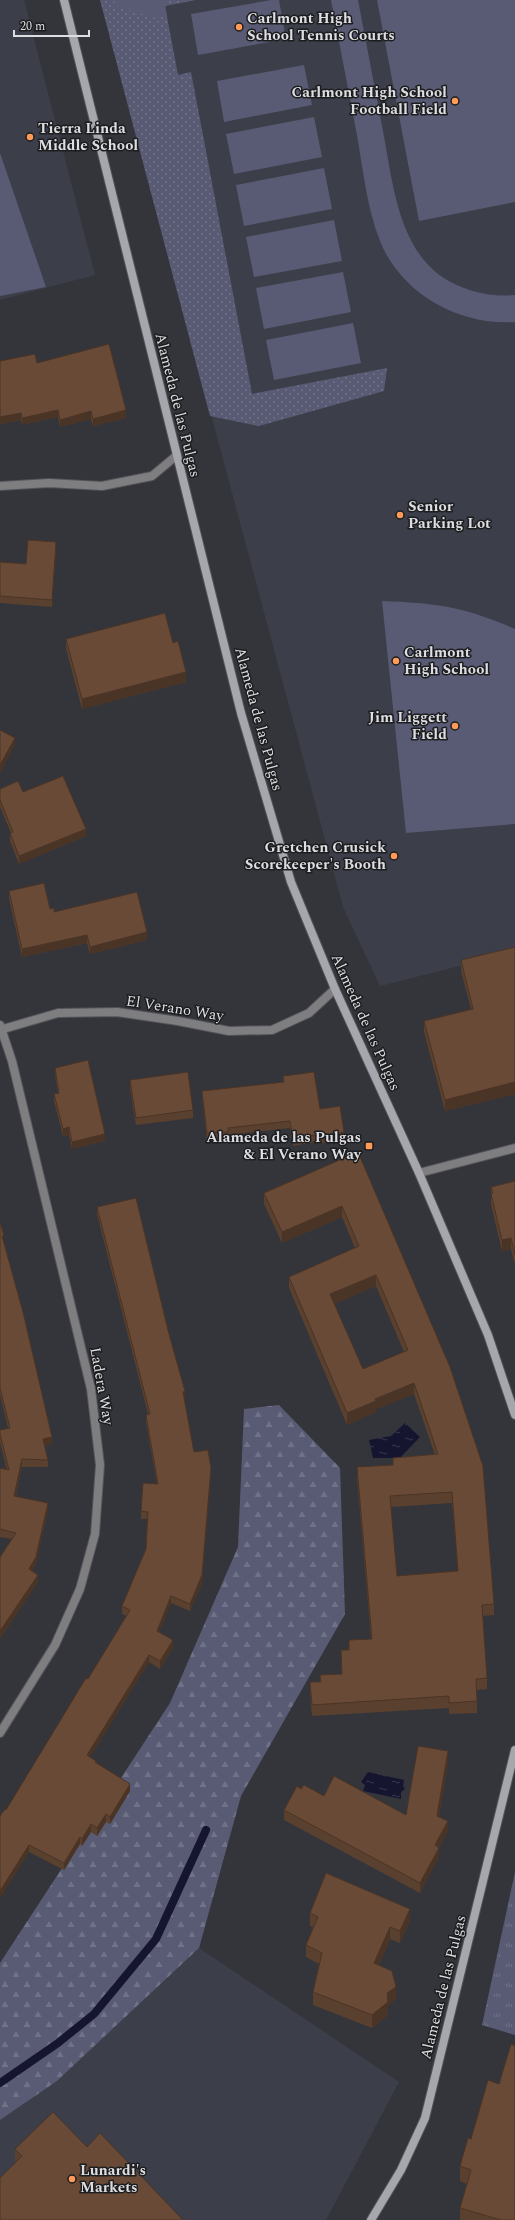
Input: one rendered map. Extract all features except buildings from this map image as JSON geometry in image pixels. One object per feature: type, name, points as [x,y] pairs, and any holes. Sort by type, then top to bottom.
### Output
[{"type":"main road","name":"Alameda de las Pulgas","points":[[64,0],[241,713],[291,882],[335,990],[419,1173],[488,1335],[515,1415]]},
{"type":"main road","name":"Alameda de las Pulgas","points":[[370,2220],[400,2170],[425,2118],[515,1750]]},
{"type":"street","points":[[0,486],[49,483],[102,486],[152,476],[176,456]]},
{"type":"street","name":"El Verano Way","points":[[0,1028],[58,1013],[117,1012],[178,1021],[230,1031],[272,1030],[309,1013],[335,990]]},
{"type":"street","name":"Ladera Way","points":[[0,1028],[14,1069],[91,1389],[100,1465],[95,1534],[80,1590],[55,1644],[0,1733]]},
{"type":"street","points":[[419,1173],[515,1148]]},
{"type":"shaded area","name":"Tierra Linda Middle School","points":[[0,0],[24,0],[95,275],[0,300]]},
{"type":"shaded area","name":"Carlmont High School","points":[[100,0],[515,0],[515,952],[380,986],[343,907]]},
{"type":"shaded area","points":[[199,1948],[399,2082],[326,2220],[0,2220],[0,2120],[57,2081]]},
{"type":"green space","points":[[100,0],[196,0],[165,6],[178,75],[191,72],[252,394],[387,368],[384,391],[259,426],[210,416]]},
{"type":"green space","points":[[116,0],[164,0],[167,16],[156,18],[112,5]]},
{"type":"green space","name":"Carlmont High School Tennis Courts","points":[[271,0],[279,0],[286,39],[198,55],[191,14]]},
{"type":"green space","points":[[331,0],[358,0],[390,173],[402,220],[412,242],[425,261],[442,277],[476,292],[509,296],[515,295],[515,322],[494,322],[474,318],[454,312],[435,303],[417,291],[402,277],[390,260],[380,241],[369,202]]},
{"type":"green space","name":"Carlmont High School Football Field","points":[[377,0],[515,0],[515,202],[419,221]]},
{"type":"green space","name":"Carlmont High School Tennis Courts","points":[[304,65],[312,105],[224,122],[217,81]]},
{"type":"green space","points":[[314,117],[322,157],[234,174],[226,134]]},
{"type":"green space","points":[[0,153],[46,287],[0,296]]},
{"type":"green space","points":[[324,168],[332,209],[244,226],[236,185]]},
{"type":"green space","points":[[334,220],[342,261],[254,277],[246,237]]},
{"type":"green space","points":[[343,272],[351,312],[264,329],[256,288]]},
{"type":"green space","points":[[353,323],[361,363],[274,380],[266,340]]},
{"type":"green space","name":"Jim Liggett Field","points":[[382,601],[419,603],[465,611],[515,629],[515,824],[406,833]]},
{"type":"green space","points":[[279,1405],[340,1468],[345,1614],[241,1796],[199,1948],[57,2081],[0,2120],[0,1963],[170,1703],[238,1547],[244,1409]]},
{"type":"green space","points":[[515,1872],[515,2035],[482,2025]]},
{"type":"water","points":[[405,1423],[420,1437],[400,1458],[373,1458],[369,1440],[391,1436]]},
{"type":"water","points":[[368,1772],[404,1780],[403,1786],[405,1789],[401,1792],[401,1799],[363,1791],[365,1785],[361,1782]]},
{"type":"waterway","points":[[0,2083],[58,2043],[94,2014],[156,1939],[206,1830]]},
{"type":"place","name":"Carlmont High School Tennis Courts","points":[[239,27]]},
{"type":"place","name":"Carlmont High School Football Field","points":[[455,101]]},
{"type":"place","name":"Tierra Linda Middle School","points":[[30,137]]},
{"type":"place","name":"Senior Parking Lot","points":[[400,515]]},
{"type":"place","name":"Carlmont High School","points":[[396,661]]},
{"type":"place","name":"Jim Liggett Field","points":[[455,726]]},
{"type":"place","name":"Gretchen Crusick Scorekeeper's Booth","points":[[394,856]]},
{"type":"place","name":"Alameda de las Pulgas & El Verano Way","points":[[369,1146]]},
{"type":"place","name":"Lunardi's Markets","points":[[72,2179]]}]
